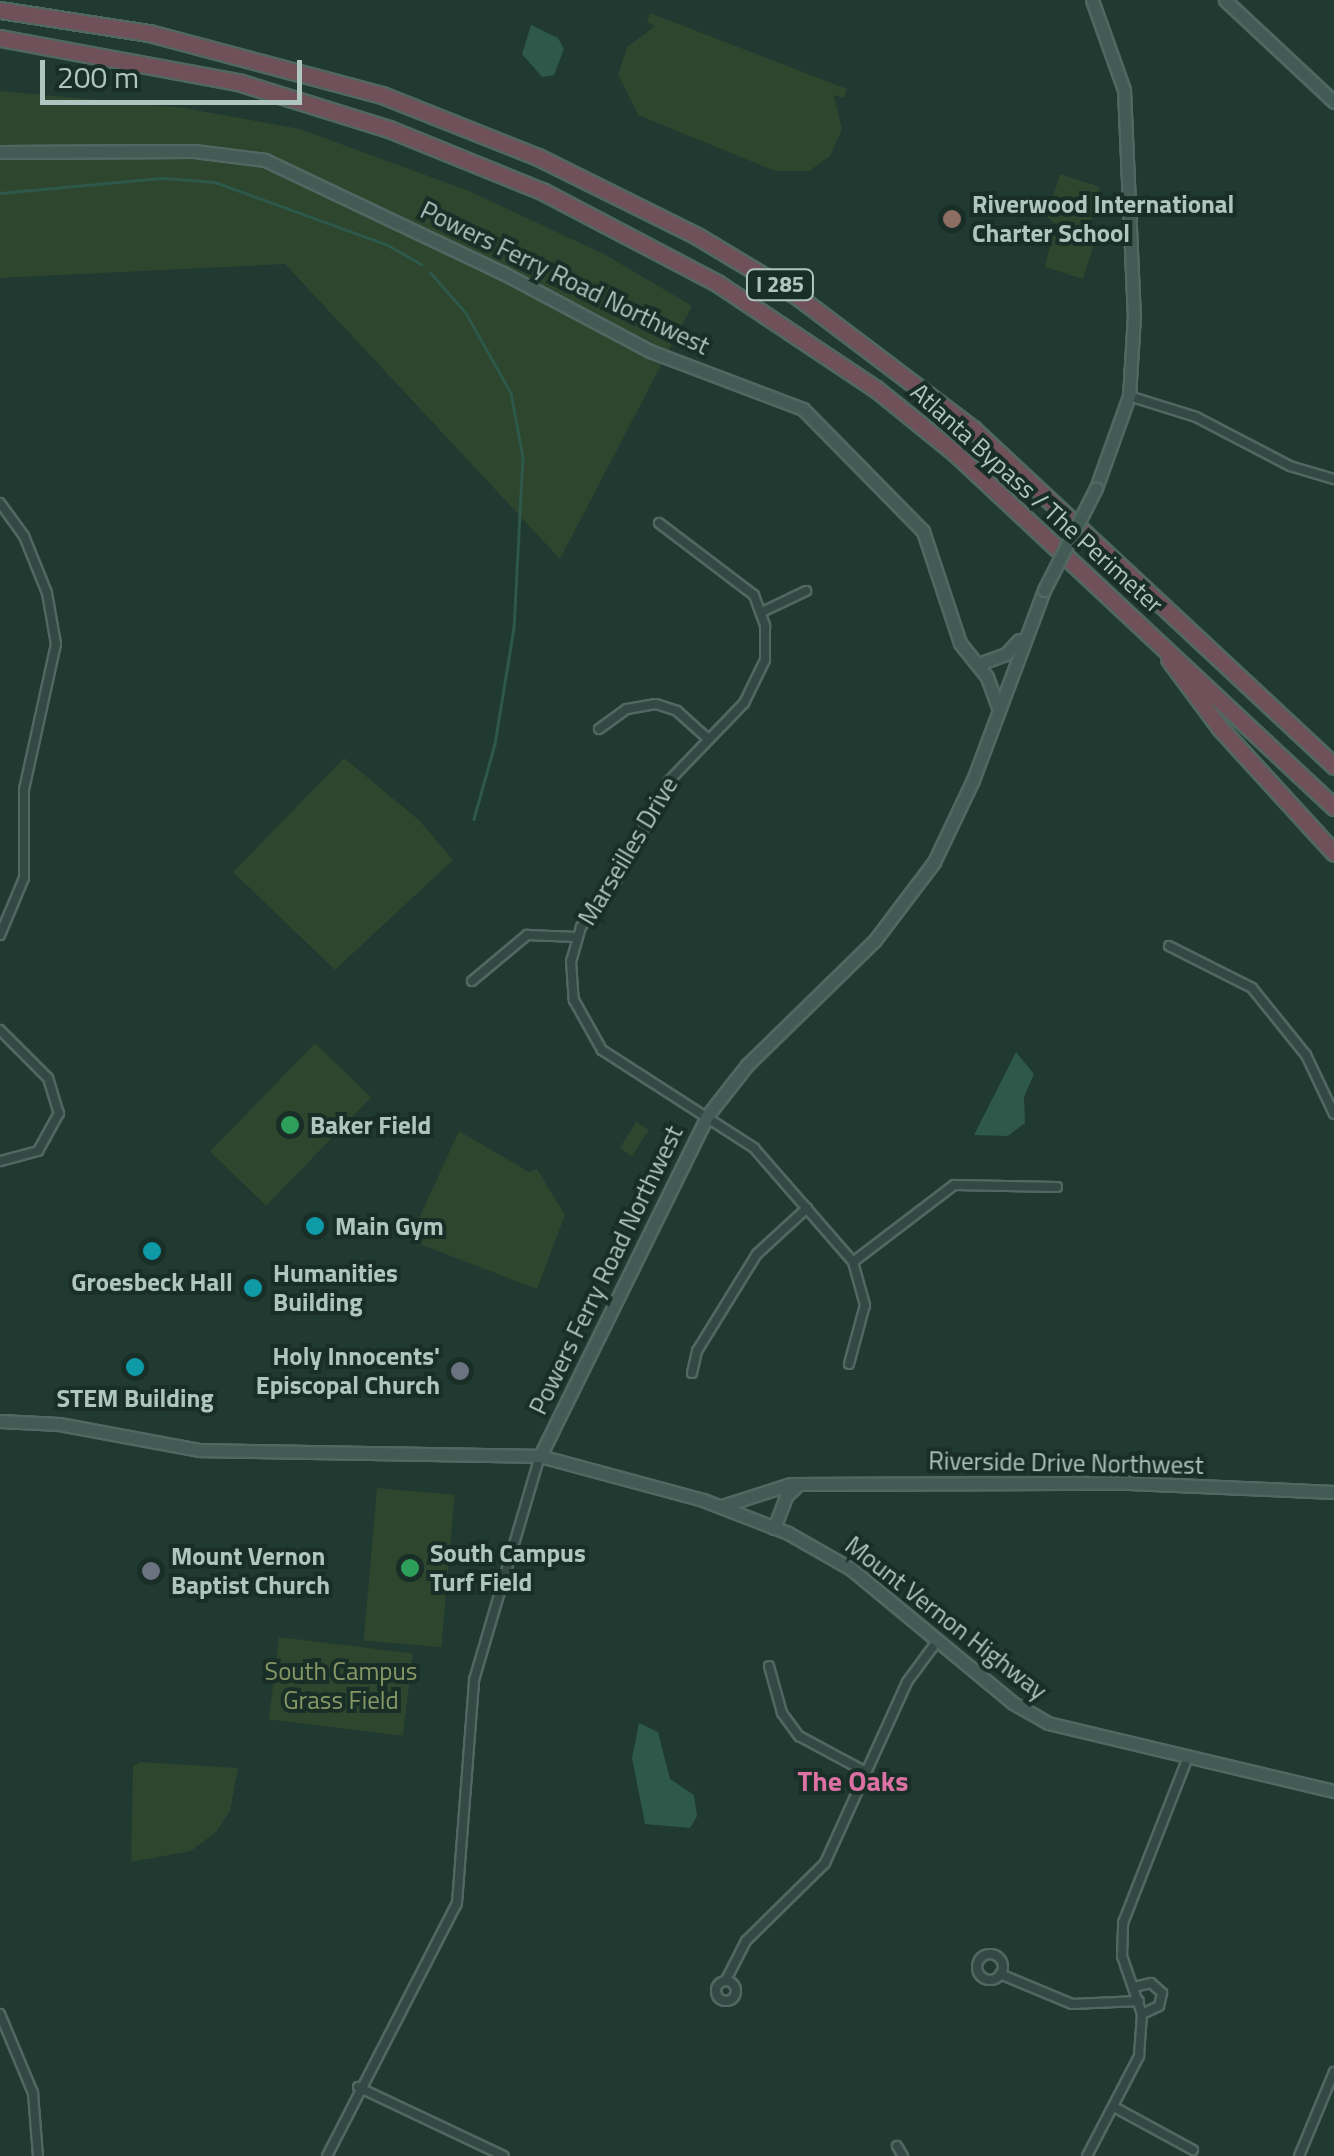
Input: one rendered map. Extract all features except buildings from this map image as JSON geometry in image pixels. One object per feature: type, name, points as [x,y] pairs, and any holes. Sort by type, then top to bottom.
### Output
[{"type":"highway","name":"Atlanta Bypass / The Perimeter","points":[[0,10],[149,32],[382,95],[538,156],[696,236],[797,296],[973,429],[1334,766]]},
{"type":"highway","name":"Atlanta Bypass / The Perimeter","points":[[0,38],[219,78],[321,106],[453,153],[646,242],[876,389],[1026,515],[1334,807]]},
{"type":"highway","points":[[1156,639],[1220,728],[1334,854]]},
{"type":"street","name":"Powers Ferry Road Northwest","points":[[540,1456],[707,1116],[747,1064],[906,904],[960,812],[1029,623],[1096,488],[1129,396],[1134,315],[1124,90],[1092,0]]},
{"type":"street","points":[[1225,0],[1334,102]]},
{"type":"street","name":"Powers Ferry Road Northwest","points":[[0,152],[194,151],[264,160],[503,272],[650,352],[803,409],[845,444],[924,531],[967,652],[988,676],[998,708]]},
{"type":"street","points":[[1129,396],[1196,417],[1303,472],[1334,479]]},
{"type":"street","points":[[0,502],[24,536],[47,594],[56,644],[24,789],[24,878],[0,935]]},
{"type":"street","points":[[659,523],[737,578],[762,612],[806,591]]},
{"type":"street","name":"Marseilles Drive","points":[[762,612],[767,643],[760,677],[744,703],[668,782],[576,938],[571,987],[590,1035],[615,1060],[754,1148],[853,1262]]},
{"type":"street","points":[[984,662],[1006,654],[1029,623]]},
{"type":"street","points":[[967,652],[1010,674]]},
{"type":"street","points":[[599,729],[627,710],[656,704],[678,711],[707,738]]},
{"type":"street","points":[[472,981],[527,936],[576,938]]},
{"type":"street","points":[[1169,946],[1231,973],[1268,1004],[1306,1055],[1334,1114]]},
{"type":"street","points":[[0,1030],[48,1078],[59,1113],[38,1152],[0,1161]]},
{"type":"street","points":[[849,1364],[865,1305],[853,1262],[954,1185],[1056,1187]]},
{"type":"street","points":[[692,1374],[698,1351],[757,1254],[807,1208]]},
{"type":"street","name":"Mount Vernon Highway","points":[[0,1420],[59,1424],[200,1450],[540,1456],[722,1506],[774,1528],[851,1569],[1048,1723],[1334,1790]]},
{"type":"street","points":[[328,2156],[358,2087],[440,1946],[456,1903],[474,1680],[540,1456]]},
{"type":"street","name":"Riverside Drive Northwest","points":[[722,1506],[798,1485],[1129,1483],[1334,1492]]},
{"type":"street","points":[[774,1528],[786,1496],[798,1485]]},
{"type":"street","points":[[726,1980],[746,1941],[825,1862],[907,1682],[938,1640]]},
{"type":"street","points":[[768,1666],[782,1713],[799,1736],[866,1772]]},
{"type":"street","points":[[1087,2156],[1140,2056],[1142,2014],[1122,1956],[1122,1923],[1189,1755]]},
{"type":"street","points":[[1000,1974],[1072,2004],[1139,2001]]},
{"type":"street","points":[[1134,1987],[1151,1983],[1162,1993],[1158,2006],[1142,2014]]},
{"type":"street","points":[[0,2014],[33,2093],[38,2156]]},
{"type":"street","points":[[1299,2156],[1334,2072]]},
{"type":"street","points":[[358,2087],[504,2156]]},
{"type":"street","points":[[1114,2107],[1193,2150]]},
{"type":"street","points":[[897,2146],[903,2156]]},
{"type":"green space","points":[[650,13],[847,89],[844,98],[834,95],[842,129],[830,156],[809,171],[775,171],[638,115],[618,75],[627,47],[655,26],[647,22]]},
{"type":"green space","points":[[0,91],[185,108],[300,129],[469,191],[606,255],[692,306],[560,559],[285,264],[0,278]]},
{"type":"green space","points":[[1060,174],[1100,187],[1089,230],[1098,232],[1083,279],[1045,267],[1055,223],[1047,217]]},
{"type":"green space","points":[[344,758],[419,820],[453,860],[335,970],[233,872]]},
{"type":"green space","name":"Baker Field","points":[[315,1043],[371,1097],[266,1206],[210,1152]]},
{"type":"green space","points":[[636,1122],[649,1130],[632,1156],[620,1148]]},
{"type":"green space","points":[[459,1131],[529,1172],[537,1169],[565,1215],[537,1289],[409,1240]]},
{"type":"green space","name":"South Campus Turf Field","points":[[377,1488],[455,1495],[441,1647],[364,1640]]},
{"type":"green space","name":"South Campus Grass Field","points":[[279,1637],[413,1653],[403,1736],[269,1719]]},
{"type":"green space","points":[[140,1762],[238,1768],[230,1811],[216,1832],[191,1851],[131,1862],[133,1766]]},
{"type":"shaded area","points":[[531,25],[558,38],[564,49],[554,75],[542,77],[522,54]]},
{"type":"shaded area","points":[[1016,1052],[1034,1074],[1024,1097],[1025,1123],[1008,1136],[974,1135]]},
{"type":"shaded area","points":[[639,1723],[658,1732],[670,1779],[694,1795],[697,1816],[690,1828],[645,1824],[632,1758]]},
{"type":"waterway","points":[[0,193],[163,178],[215,182],[388,245],[422,265]]},
{"type":"waterway","points":[[430,272],[466,313],[511,393],[523,457],[514,628],[495,744],[474,819]]},
{"type":"place","name":"Riverwood International Charter School","points":[[952,219]]},
{"type":"place","name":"Baker Field","points":[[290,1125]]},
{"type":"place","name":"Main Gym","points":[[315,1226]]},
{"type":"place","name":"Groesbeck Hall","points":[[152,1251]]},
{"type":"place","name":"Humanities Building","points":[[253,1288]]},
{"type":"place","name":"STEM Building","points":[[135,1367]]},
{"type":"place","name":"Holy Innocents' Episcopal Church","points":[[460,1371]]},
{"type":"place","name":"South Campus Turf Field","points":[[410,1568]]},
{"type":"place","name":"Mount Vernon Baptist Church","points":[[151,1571]]},
{"type":"district","name":"The Oaks","points":[[853,1781]]}]
